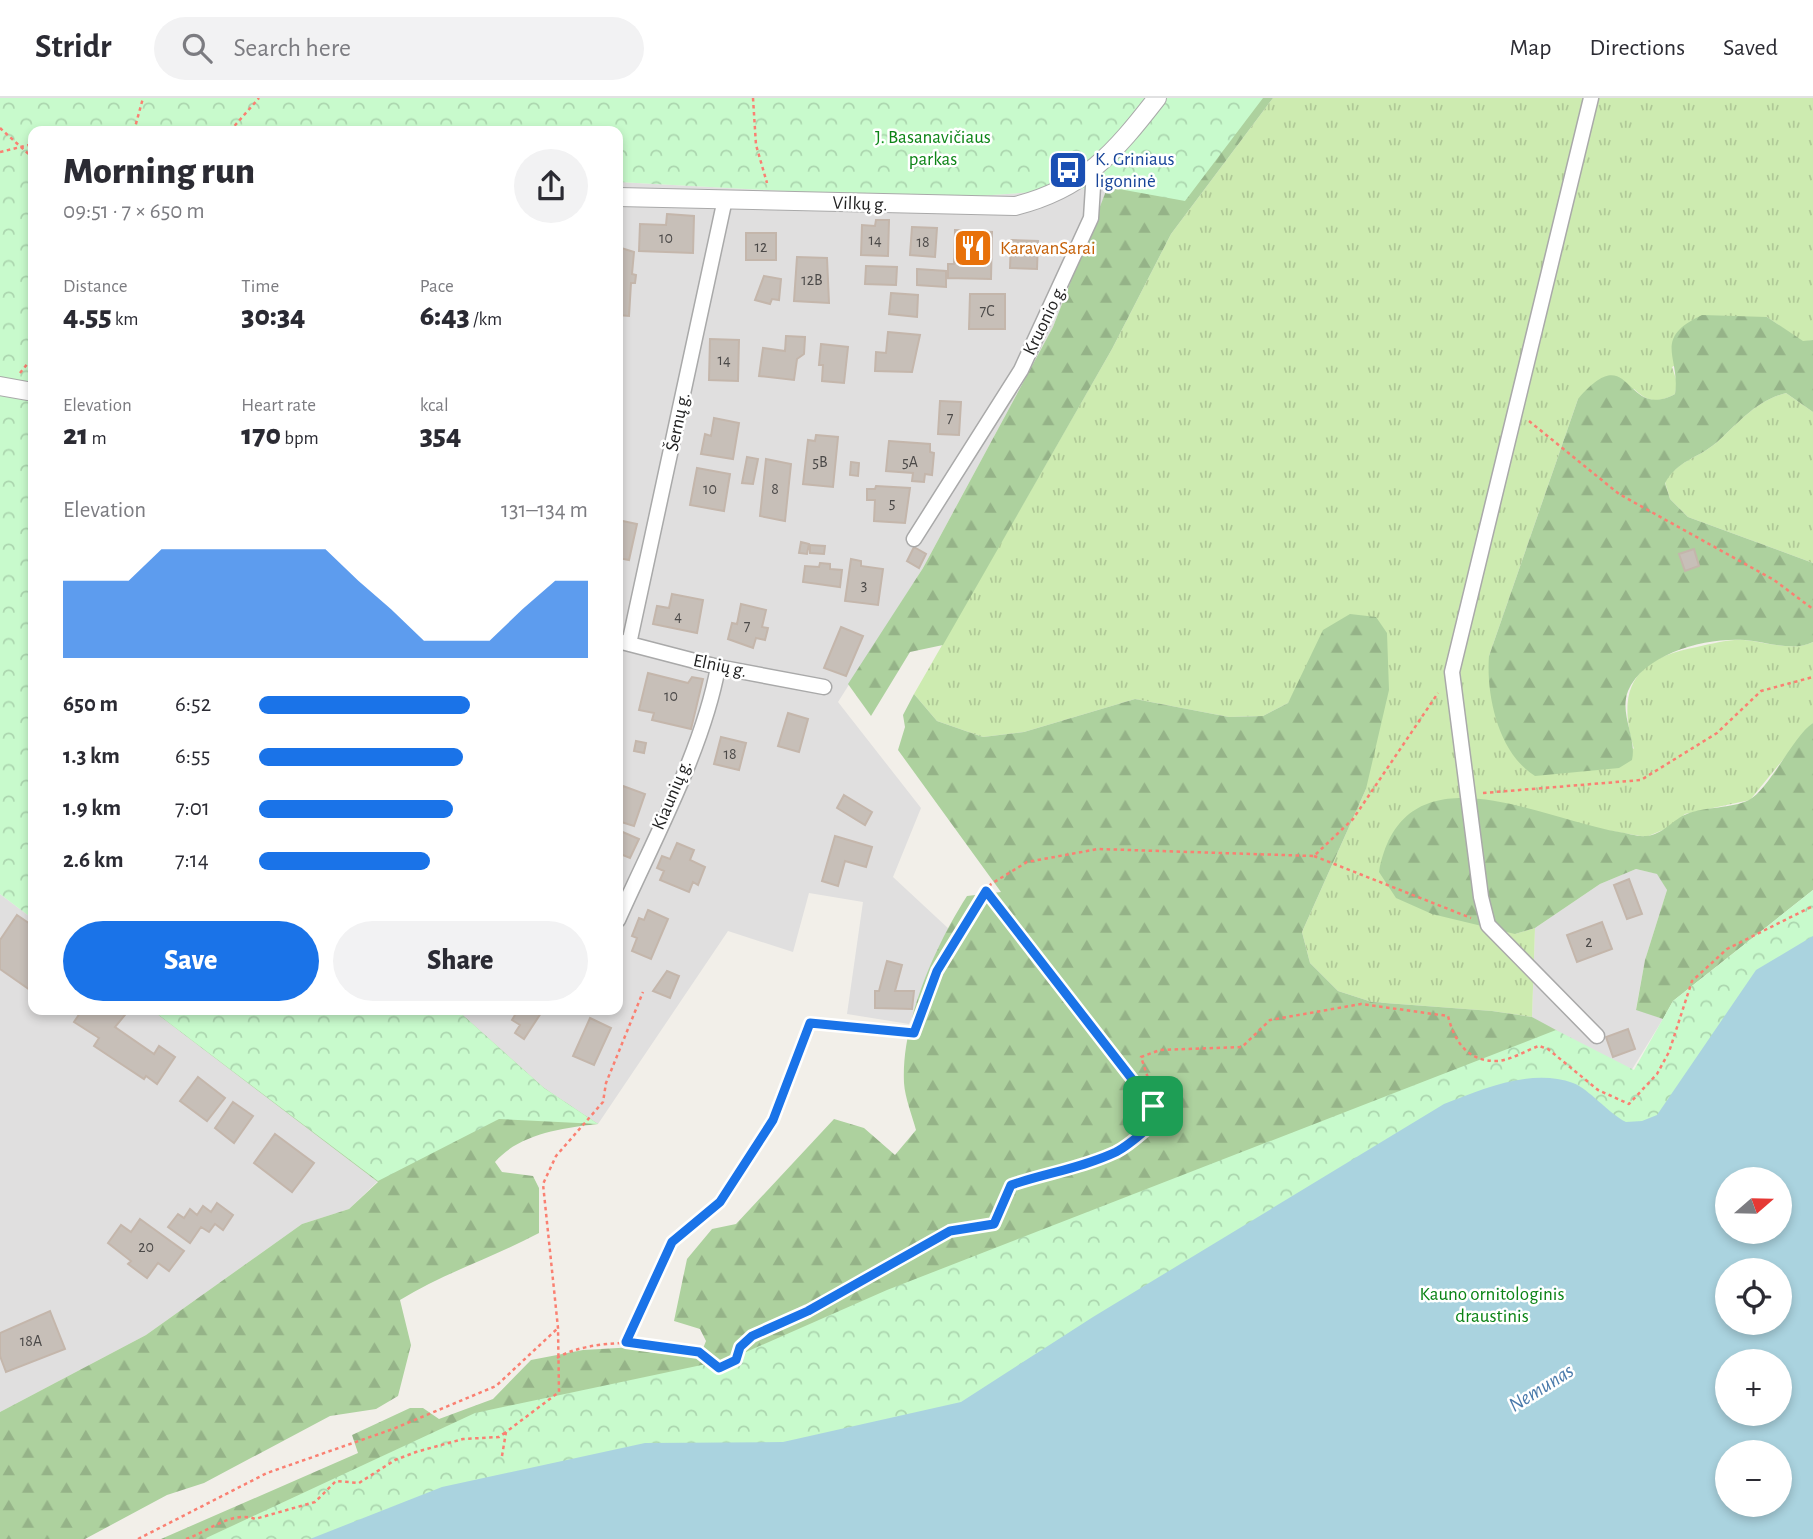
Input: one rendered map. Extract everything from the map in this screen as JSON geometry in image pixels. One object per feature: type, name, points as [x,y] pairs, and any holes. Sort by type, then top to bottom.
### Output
[{"type":"street","points":[[1094,171],[1157,98]]},
{"type":"street","points":[[1591,98],[1452,672],[1481,897],[1488,925],[1597,1036]]},
{"type":"street","name":"Vilkų g.","points":[[623,197],[1001,208],[1053,194],[1094,171]]},
{"type":"street","name":"Kruonio g.","points":[[914,539],[1021,370],[1091,218],[1094,171]]},
{"type":"street","name":"Šernų g.","points":[[623,642],[725,200]]},
{"type":"street","points":[[0,386],[28,391]]},
{"type":"street","name":"Elnių g.","points":[[623,642],[719,667],[824,687]]},
{"type":"street","name":"Kiaunių g.","points":[[623,909],[686,765],[713,692],[719,667]]},
{"type":"path","points":[[135,126],[143,98]]},
{"type":"path","points":[[234,126],[259,98]]},
{"type":"path","points":[[753,98],[756,145],[772,200]]},
{"type":"path","points":[[0,128],[28,154]]},
{"type":"path","points":[[0,152],[28,145]]},
{"type":"path","points":[[22,371],[28,363]]},
{"type":"path","points":[[1516,410],[1619,494],[1774,580],[1813,609]]},
{"type":"path","points":[[1314,856],[1353,819],[1452,672]]},
{"type":"path","points":[[1469,794],[1641,780],[1717,733],[1761,691],[1813,677]]},
{"type":"path","points":[[626,1342],[672,1242],[720,1202],[773,1120],[810,1023],[914,1033],[937,971],[986,891],[991,884],[1027,862],[1098,849],[1314,856],[1488,925]]},
{"type":"path","points":[[986,891],[1153,1106]]},
{"type":"path","points":[[557,1358],[568,1351],[626,1342],[699,1352],[719,1368],[736,1360],[740,1347],[752,1336],[808,1311],[950,1231],[994,1224],[1011,1185],[1043,1174],[1062,1172],[1118,1151],[1155,1122],[1141,1057],[1160,1050],[1242,1047],[1270,1020],[1361,1004],[1447,1016],[1454,1041],[1470,1054],[1497,1062],[1539,1046],[1548,1049],[1598,1090],[1629,1104],[1657,1074],[1669,1052],[1692,981],[1727,949],[1813,906]]},
{"type":"path","points":[[186,1539],[227,1520],[248,1516],[255,1519],[315,1502],[336,1480],[342,1484],[368,1481],[395,1460],[416,1452],[463,1439],[499,1437],[558,1392],[558,1328],[543,1184],[556,1156],[603,1102],[606,1083],[643,992]]},
{"type":"path","points":[[138,1539],[267,1473],[393,1429],[496,1387],[558,1328]]},
{"type":"path","points":[[502,1456],[506,1432]]},
{"type":"shaded area","points":[[623,182],[933,199],[1108,187],[1053,327],[923,568],[838,702],[921,808],[893,877],[950,930],[909,1024],[847,1014],[863,902],[809,893],[793,952],[728,931],[598,1124],[544,1088],[463,1015],[623,1015]]},
{"type":"shaded area","points":[[1636,869],[1658,874],[1667,890],[1645,960],[1636,1009],[1663,1019],[1628,1076],[1532,1017],[1535,928],[1600,884]]},
{"type":"shaded area","points":[[0,894],[28,915],[28,1015],[159,1015],[378,1181],[349,1209],[302,1224],[146,1335],[0,1412]]},
{"type":"green space","name":"J. Basanavičiaus parkas","points":[[0,98],[1263,98],[1185,201],[1108,187],[933,199],[623,182],[623,126],[28,126],[28,915],[0,894]]},
{"type":"green space","points":[[1171,98],[1273,98],[1171,234],[1112,349],[943,645],[910,652],[871,716],[848,684],[923,568],[1053,327],[1115,168]]},
{"type":"green space","points":[[1273,98],[1813,98],[1813,340],[1803,342],[1767,317],[1672,367],[1677,382],[1675,394],[1669,397],[1649,399],[1634,389],[1578,399],[1489,656],[1634,749],[1627,709],[1629,693],[1645,668],[1658,659],[1675,652],[1732,640],[1788,646],[1813,642],[1813,723],[1750,800],[1685,814],[1670,827],[1646,837],[1600,829],[1515,934],[1535,928],[1532,1017],[1492,1011],[1372,1002],[1338,991],[1310,963],[1302,932],[1366,789],[1307,668],[1288,703],[1263,716],[1229,717],[1135,699],[1024,732],[983,737],[937,721],[914,694],[1112,349],[1171,234]]},
{"type":"green space","points":[[1702,315],[1767,317],[1803,341],[1813,340],[1813,412],[1786,393],[1765,401],[1716,443],[1682,464],[1665,483],[1670,499],[1688,517],[1813,563],[1813,642],[1788,646],[1745,640],[1713,641],[1662,657],[1636,678],[1628,691],[1626,708],[1632,760],[1619,768],[1535,776],[1522,766],[1503,738],[1492,705],[1489,656],[1578,399],[1596,382],[1609,376],[1619,377],[1646,398],[1658,400],[1675,394],[1673,341],[1677,332]]},
{"type":"green space","points":[[1786,393],[1813,412],[1813,563],[1688,517],[1670,499],[1665,482],[1682,464],[1716,443],[1756,407]]},
{"type":"green space","points":[[1350,614],[1376,617],[1387,633],[1389,690],[1366,789],[1302,932],[1310,963],[1338,991],[1372,1002],[1492,1011],[1532,1017],[1556,1030],[1571,1046],[310,1539],[161,1539],[358,1453],[352,1435],[410,1408],[423,1408],[439,1419],[493,1399],[531,1360],[583,1350],[653,1346],[682,1356],[702,1351],[706,1341],[700,1329],[674,1321],[687,1259],[712,1229],[736,1224],[834,1119],[864,1128],[895,1155],[916,1130],[904,1083],[908,1035],[922,985],[943,938],[967,896],[1001,892],[898,750],[905,727],[903,715],[914,694],[937,721],[983,737],[1024,732],[1135,699],[1229,717],[1263,716],[1288,703],[1323,630]]},
{"type":"green space","points":[[1813,723],[1813,890],[1673,1001],[1663,1019],[1636,1010],[1645,960],[1667,890],[1657,874],[1636,869],[1600,884],[1535,928],[1515,934],[1432,914],[1396,898],[1379,872],[1393,833],[1415,810],[1444,799],[1478,799],[1514,805],[1619,832],[1652,835],[1687,814],[1749,800],[1765,786],[1797,739]]},
{"type":"green space","name":"Kauno ornitologinis draustinis","points":[[1813,890],[1813,1539],[204,1539],[475,1413],[730,1359],[887,1290],[1556,1030],[1634,1070],[1673,1001]]},
{"type":"green space","points":[[159,1015],[463,1015],[544,1088],[598,1124],[542,1134],[516,1145],[495,1162],[502,1172],[533,1176],[539,1188],[539,1233],[400,1300],[411,1345],[398,1396],[376,1409],[330,1416],[204,1483],[167,1495],[85,1539],[0,1539],[0,1412],[146,1335],[302,1224],[349,1209],[378,1182]]},
{"type":"green space","points":[[159,1015],[463,1015],[544,1088],[598,1124],[499,1119],[378,1181]]},
{"type":"water","name":"Kauno ornitologinis draustinis","points":[[1813,936],[1813,1539],[310,1539],[442,1487],[645,1443],[783,1442],[961,1402],[1093,1317],[1444,1104],[1475,1092],[1524,1079],[1557,1079],[1579,1086],[1626,1122],[1642,1121],[1657,1115],[1756,970]]},
{"type":"building","points":[[667,214],[694,216],[693,253],[639,251],[640,224],[666,225]]},
{"type":"building","points":[[876,220],[889,220],[888,256],[861,255],[862,225],[875,226]]},
{"type":"building","points":[[912,227],[937,228],[935,257],[910,255]]},
{"type":"building","name":"KaravanSarai","points":[[955,230],[992,232],[991,279],[948,278],[948,264],[954,264]]},
{"type":"building","points":[[746,233],[776,233],[776,260],[746,260]]},
{"type":"building","points":[[1011,240],[1038,241],[1037,269],[1010,268]]},
{"type":"building","points":[[623,249],[634,252],[632,274],[636,275],[635,283],[631,283],[629,316],[623,315]]},
{"type":"building","points":[[797,257],[827,258],[829,303],[794,301]]},
{"type":"building","points":[[866,266],[897,267],[896,285],[865,284]]},
{"type":"building","points":[[917,269],[946,271],[946,287],[917,285]]},
{"type":"building","points":[[764,276],[781,279],[779,300],[772,299],[770,304],[755,300]]},
{"type":"building","points":[[891,293],[918,295],[917,317],[889,314]]},
{"type":"building","points":[[970,294],[1005,294],[1005,329],[969,329]]},
{"type":"building","points":[[888,332],[920,335],[912,372],[875,371],[876,352],[886,353]]},
{"type":"building","points":[[786,336],[805,337],[804,354],[797,359],[794,380],[759,376],[763,348],[785,351]]},
{"type":"building","points":[[710,339],[739,340],[738,381],[709,380]]},
{"type":"building","points":[[821,344],[848,347],[844,383],[822,381],[823,365],[819,365]]},
{"type":"building","points":[[940,401],[961,402],[959,435],[938,434]]},
{"type":"building","points":[[714,418],[739,423],[733,459],[701,454],[705,434],[711,436]]},
{"type":"building","points":[[816,435],[838,437],[833,487],[803,484],[808,440],[815,441]]},
{"type":"building","points":[[889,441],[930,444],[930,452],[934,453],[932,475],[925,474],[924,482],[912,481],[913,473],[886,471]]},
{"type":"building","points":[[747,457],[758,459],[753,484],[742,483]]},
{"type":"building","points":[[766,459],[791,464],[785,521],[760,516]]},
{"type":"building","points":[[851,462],[859,463],[858,476],[850,475]]},
{"type":"building","points":[[697,468],[730,474],[724,511],[690,505]]},
{"type":"building","points":[[876,486],[910,488],[905,523],[874,521],[875,500],[867,500],[867,489],[875,489]]},
{"type":"building","points":[[623,521],[637,524],[629,560],[623,559]]},
{"type":"building","points":[[801,542],[809,544],[807,554],[799,553]]},
{"type":"building","points":[[810,545],[825,546],[824,554],[810,553]]},
{"type":"building","points":[[914,547],[926,554],[919,568],[907,561]]},
{"type":"building","points":[[1694,549],[1699,566],[1685,571],[1679,554]]},
{"type":"building","points":[[851,559],[861,561],[861,566],[883,569],[878,605],[845,601]]},
{"type":"building","points":[[820,563],[830,564],[830,569],[842,570],[840,587],[803,582],[805,566],[819,567]]},
{"type":"building","points":[[672,594],[703,600],[697,633],[653,624],[657,606],[669,608]]},
{"type":"building","points":[[741,604],[766,610],[762,627],[768,628],[765,640],[756,638],[753,648],[728,639],[732,623],[737,624]]},
{"type":"building","points":[[841,627],[863,636],[846,676],[824,668]]},
{"type":"building","points":[[648,673],[688,683],[692,677],[703,679],[691,729],[652,720],[654,713],[639,710]]},
{"type":"building","points":[[788,713],[808,719],[799,752],[778,746]]},
{"type":"building","points":[[721,737],[746,743],[739,770],[714,764]]},
{"type":"building","points":[[636,741],[646,743],[644,753],[634,751]]},
{"type":"building","points":[[623,786],[645,794],[634,826],[623,823]]},
{"type":"building","points":[[844,795],[872,812],[865,825],[837,808]]},
{"type":"building","points":[[623,832],[639,839],[630,858],[623,855]]},
{"type":"building","points":[[835,836],[872,847],[866,867],[845,861],[838,886],[822,881]]},
{"type":"building","points":[[677,843],[694,850],[690,860],[705,867],[698,885],[693,882],[689,892],[660,880],[664,871],[657,868],[662,856],[670,859]]},
{"type":"building","points":[[1629,879],[1642,914],[1627,919],[1614,885]]},
{"type":"building","points":[[648,910],[668,919],[651,959],[632,951],[637,938],[632,936],[639,918],[644,920]]},
{"type":"building","points":[[17,915],[28,923],[28,989],[0,969],[0,940]]},
{"type":"building","points":[[1602,922],[1612,949],[1577,962],[1567,935]]},
{"type":"building","points":[[887,961],[902,965],[895,991],[914,991],[912,1009],[875,1008],[875,991],[879,991]]},
{"type":"building","points":[[667,971],[679,976],[670,998],[653,991]]},
{"type":"building","points":[[79,1015],[125,1015],[115,1027],[154,1054],[159,1046],[175,1057],[157,1084],[146,1076],[144,1079],[94,1046],[99,1038],[74,1022]]},
{"type":"building","points":[[515,1015],[540,1015],[524,1039],[515,1033],[520,1025],[512,1020]]},
{"type":"building","points":[[590,1018],[611,1028],[594,1065],[573,1056]]},
{"type":"building","points":[[1628,1029],[1635,1049],[1613,1057],[1606,1037]]},
{"type":"building","points":[[198,1077],[225,1098],[207,1121],[180,1101]]},
{"type":"building","points":[[233,1102],[253,1116],[234,1143],[215,1128]]},
{"type":"building","points":[[275,1134],[314,1163],[292,1192],[254,1163]]},
{"type":"building","points":[[217,1203],[233,1215],[223,1230],[215,1224],[209,1232],[201,1227],[190,1243],[168,1227],[178,1214],[184,1218],[190,1209],[197,1215],[203,1206],[211,1212]]},
{"type":"building","points":[[140,1219],[184,1251],[169,1271],[158,1263],[147,1278],[128,1264],[131,1261],[108,1243],[121,1225],[131,1232]]},
{"type":"building","points":[[50,1311],[65,1349],[6,1372],[0,1356],[0,1333]]},
{"type":"place","name":"K. Griniaus ligoninė","points":[[1068,170]]},
{"type":"place","name":"KaravanSarai","points":[[973,248]]},
{"type":"route","points":[[986,891],[1153,1106],[1155,1122],[1118,1151],[1062,1172],[1043,1174],[1011,1185],[994,1224],[950,1231],[808,1311],[752,1336],[740,1347],[736,1360],[719,1368],[699,1352],[626,1342],[672,1242],[720,1202],[773,1120],[810,1023],[914,1033],[937,971],[986,891]]},
{"type":"water label","name":"Nemunas","points":[[1541,1388]]}]
